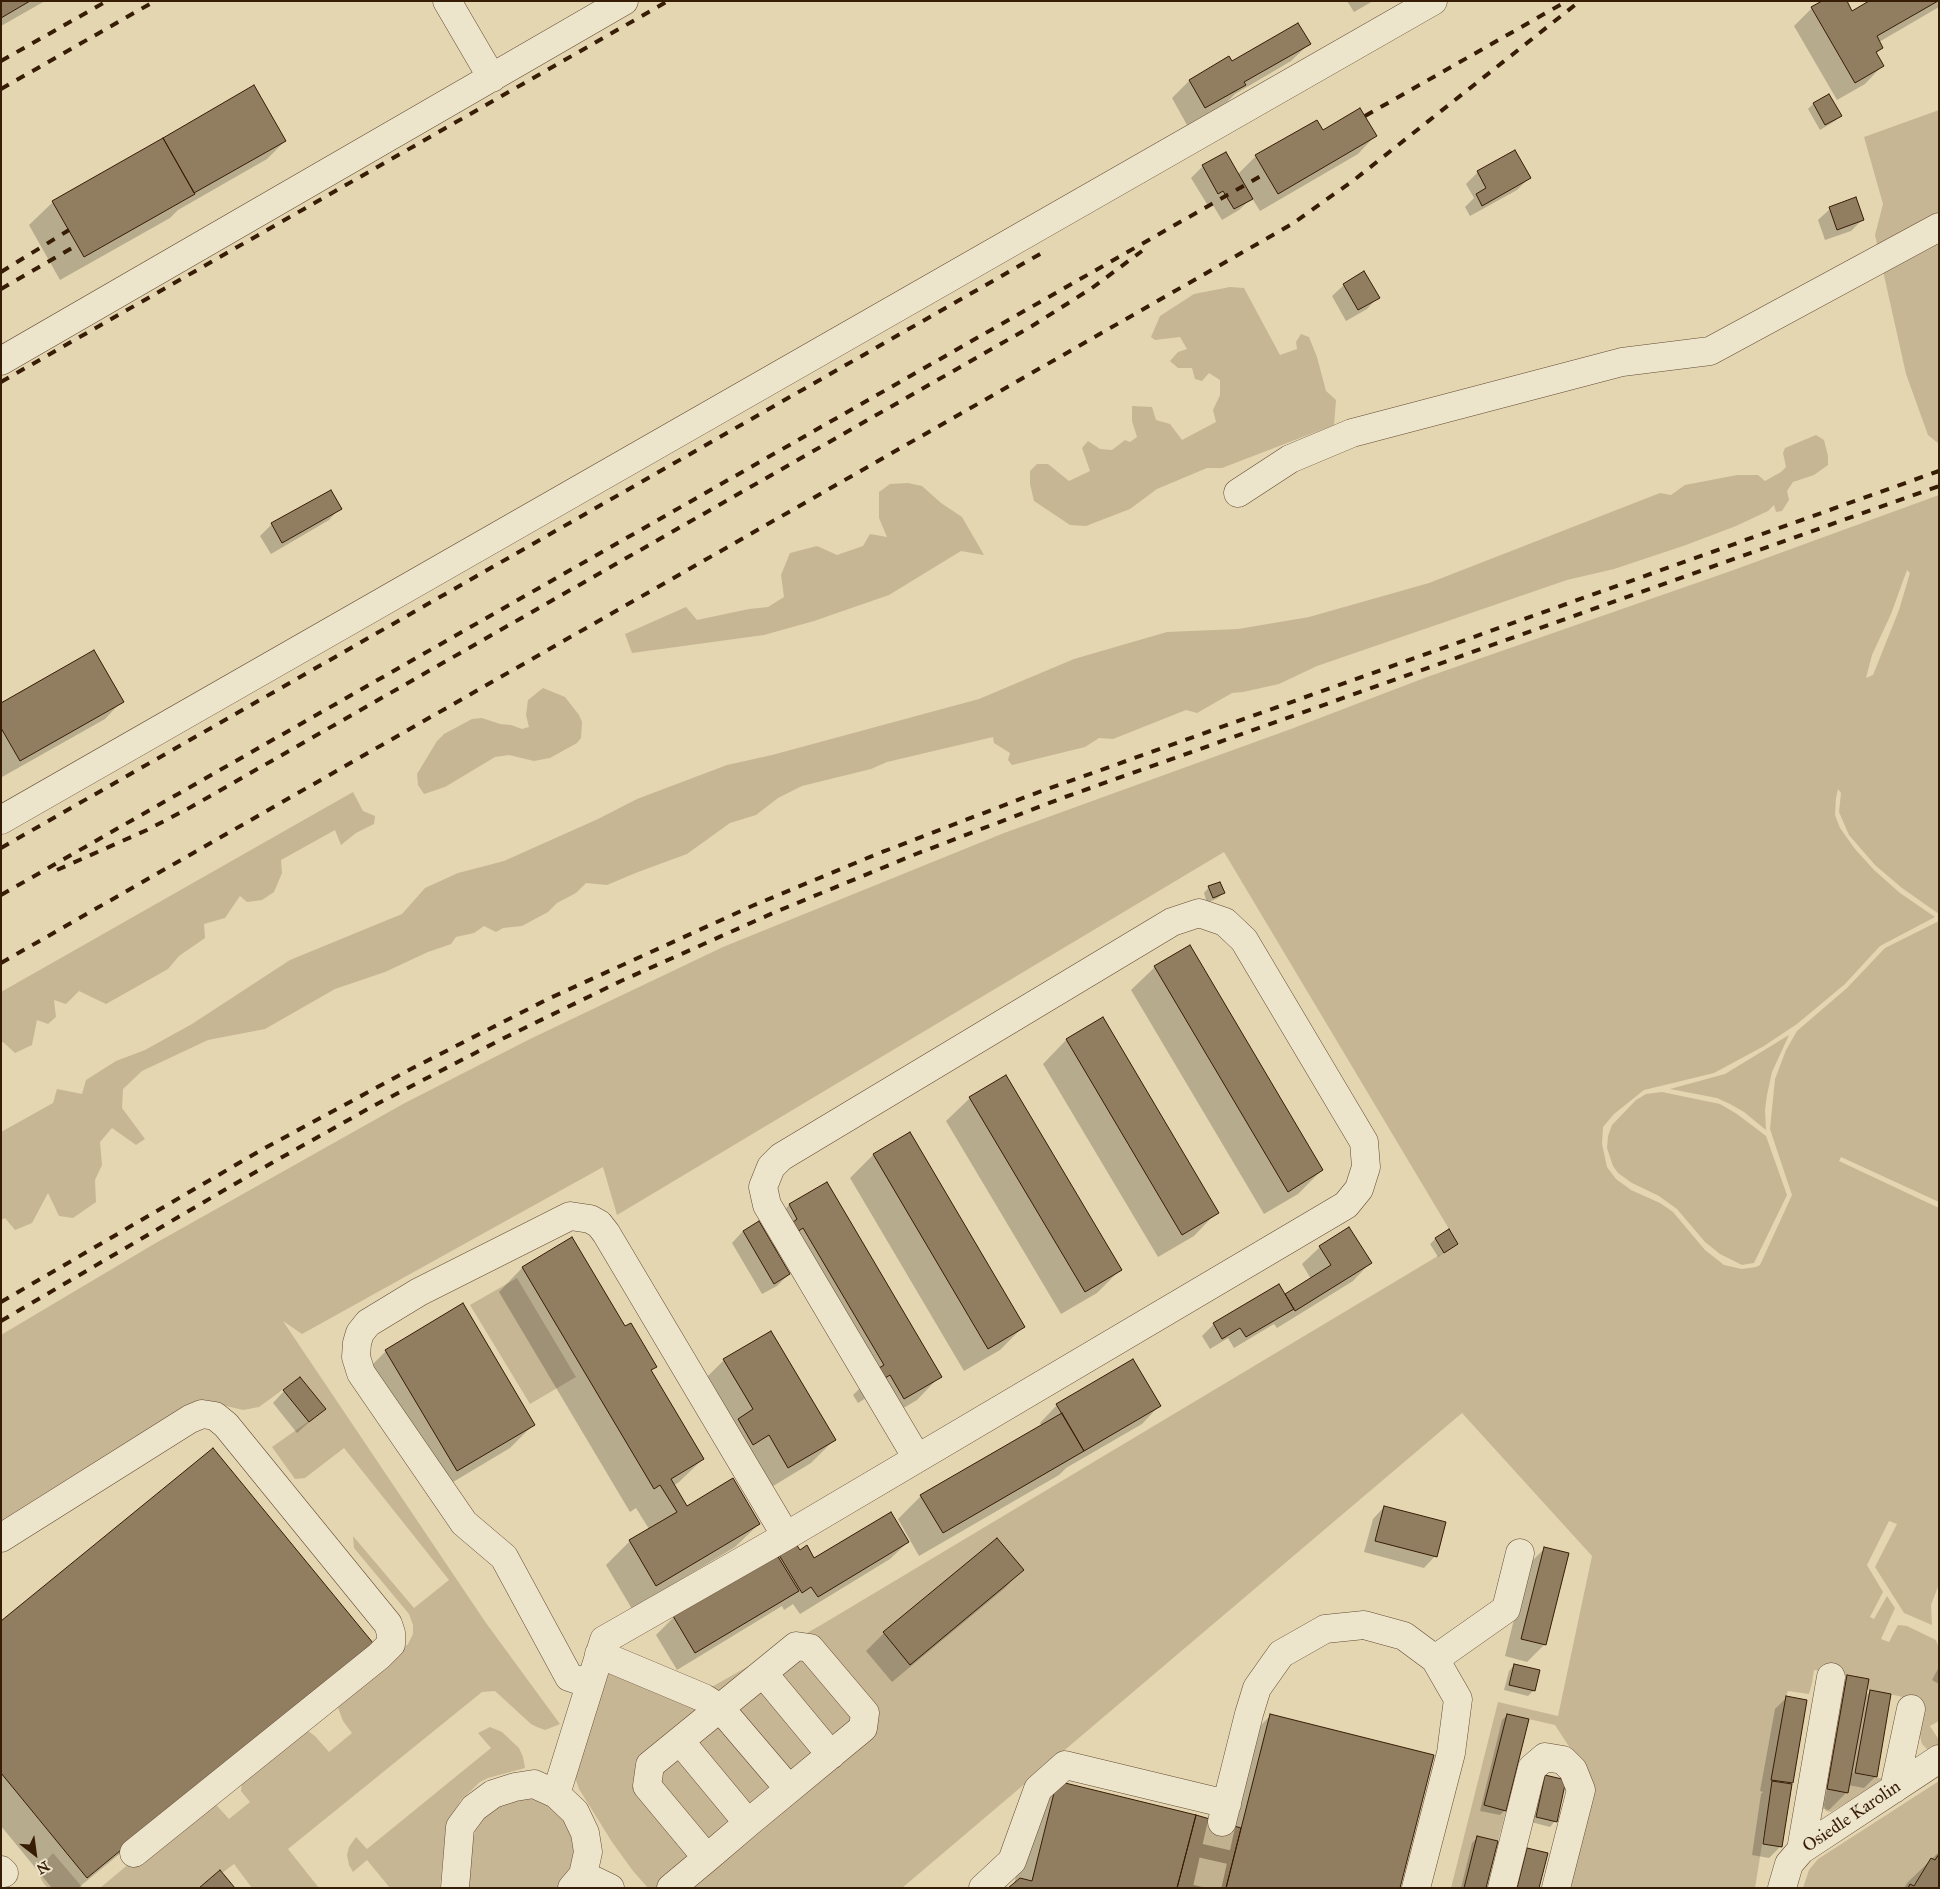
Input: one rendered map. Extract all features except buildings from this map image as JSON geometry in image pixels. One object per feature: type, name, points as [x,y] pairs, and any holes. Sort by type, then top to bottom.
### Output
[{"type":"street","points":[[447,1],[492,78]]},
{"type":"street","points":[[1,361],[624,1]]},
{"type":"street","points":[[1,820],[1433,1]]},
{"type":"street","points":[[1238,493],[1290,459],[1352,433],[1622,362],[1710,351],[1939,227]]},
{"type":"street","points":[[556,1794],[604,1640],[786,1536],[1346,1205],[1359,1190],[1366,1167],[1364,1142],[1244,940],[1226,922],[1199,913],[1172,922],[781,1156],[771,1167],[763,1187],[767,1205],[916,1458]]},
{"type":"street","points":[[590,1684],[569,1677],[504,1557],[464,1523],[361,1373],[356,1357],[357,1343],[360,1333],[373,1319],[419,1292],[570,1216],[590,1219],[599,1224],[606,1233],[786,1536]]},
{"type":"street","points":[[1,1538],[190,1420],[202,1414],[215,1416],[226,1425],[388,1624],[391,1633],[391,1644],[379,1656],[134,1853]]},
{"type":"street","points":[[1435,1659],[1506,1609],[1520,1553]]},
{"type":"street","points":[[983,1888],[1012,1861],[1038,1789],[1065,1765],[1225,1813],[1257,1688],[1281,1654],[1325,1629],[1364,1624],[1404,1636],[1435,1659],[1458,1699],[1451,1753],[1416,1888]]},
{"type":"street","points":[[671,1888],[707,1858],[748,1823],[863,1728],[865,1713],[810,1648],[796,1646],[650,1765],[647,1786],[707,1858]]},
{"type":"street","points":[[599,1654],[704,1698],[720,1708],[789,1789]]},
{"type":"street","points":[[763,1673],[831,1754]]},
{"type":"street","points":[[1801,1850],[1831,1677]]},
{"type":"street","points":[[1894,1789],[1911,1709]]},
{"type":"street","points":[[680,1741],[748,1823]]},
{"type":"street","points":[[1502,1888],[1532,1768],[1545,1757],[1563,1760],[1573,1770],[1581,1790],[1556,1888]]},
{"type":"street","name":"Osiedle Karolin","points":[[1782,1888],[1789,1864],[1801,1850],[1939,1759]]},
{"type":"street","points":[[455,1888],[460,1827],[474,1808],[493,1794],[515,1787],[534,1784],[556,1794],[575,1812],[585,1833],[588,1852],[578,1882],[610,1888]]},
{"type":"shaded area","points":[[1939,110],[1939,444],[1928,435],[1906,374],[1875,235],[1883,204],[1864,137]]},
{"type":"shaded area","points":[[1230,287],[1244,288],[1280,355],[1297,349],[1296,342],[1301,334],[1309,337],[1317,357],[1326,391],[1336,400],[1334,425],[1222,468],[1207,468],[1157,489],[1130,509],[1086,526],[1070,525],[1034,501],[1030,484],[1030,471],[1037,464],[1048,464],[1069,481],[1090,471],[1082,448],[1088,441],[1100,449],[1112,450],[1125,440],[1130,442],[1137,437],[1132,421],[1132,406],[1152,407],[1156,420],[1170,424],[1182,440],[1216,422],[1213,410],[1220,395],[1220,380],[1209,373],[1202,381],[1195,379],[1192,368],[1178,368],[1170,361],[1178,352],[1187,349],[1180,337],[1155,340],[1151,337],[1160,316],[1194,294]]},
{"type":"shaded area","points":[[1816,435],[1824,440],[1828,465],[1814,475],[1793,482],[1787,491],[1789,500],[1782,511],[1776,512],[1774,505],[1768,511],[1736,526],[1686,545],[1614,569],[1567,580],[1317,666],[1279,684],[1232,693],[1197,713],[1186,710],[1113,739],[1099,738],[1085,747],[1012,765],[1008,760],[1010,753],[994,743],[993,737],[887,762],[871,769],[802,786],[778,798],[756,815],[730,823],[687,854],[607,885],[586,883],[576,893],[557,903],[548,912],[522,926],[503,928],[496,932],[484,926],[474,933],[456,937],[451,944],[428,952],[385,972],[335,989],[265,1029],[208,1040],[142,1071],[123,1089],[122,1108],[145,1139],[136,1145],[112,1128],[100,1142],[102,1165],[95,1180],[96,1202],[73,1218],[59,1216],[48,1193],[32,1223],[15,1230],[5,1218],[1,1220],[1,1132],[53,1103],[57,1089],[82,1094],[86,1080],[116,1061],[145,1050],[192,1024],[290,960],[402,914],[425,888],[458,873],[504,861],[598,819],[637,799],[727,765],[772,755],[979,699],[1074,659],[1167,632],[1238,629],[1309,617],[1429,583],[1660,493],[1671,495],[1685,485],[1737,475],[1758,475],[1765,481],[1786,467],[1783,453],[1785,448]]},
{"type":"shaded area","points":[[908,483],[922,486],[941,503],[962,517],[984,555],[961,551],[889,595],[814,621],[764,635],[632,653],[625,634],[686,607],[697,620],[768,607],[784,597],[781,575],[790,553],[817,546],[837,555],[863,546],[870,534],[887,537],[879,518],[879,492],[890,484]]},
{"type":"shaded area","points":[[1939,495],[1939,914],[1902,888],[1875,865],[1849,835],[1839,812],[1841,793],[1838,789],[1835,815],[1840,828],[1855,849],[1874,870],[1900,893],[1935,917],[1880,946],[1845,984],[1797,1024],[1764,1046],[1714,1073],[1644,1090],[1614,1114],[1603,1127],[1602,1144],[1607,1167],[1616,1179],[1631,1190],[1660,1203],[1673,1212],[1705,1250],[1724,1265],[1742,1269],[1760,1265],[1792,1195],[1770,1129],[1775,1079],[1786,1050],[1797,1031],[1847,988],[1885,948],[1939,921],[1939,1202],[1841,1157],[1839,1161],[1939,1208],[1939,1584],[1931,1605],[1932,1625],[1904,1613],[1875,1567],[1897,1524],[1889,1521],[1867,1565],[1883,1592],[1870,1617],[1874,1619],[1887,1596],[1895,1608],[1881,1639],[1889,1642],[1898,1625],[1907,1626],[1936,1640],[1939,1649],[1939,1721],[1930,1726],[1939,1740],[1939,1744],[1929,1751],[1922,1744],[1920,1736],[1921,1711],[1916,1700],[1867,1689],[1868,1679],[1814,1670],[1809,1694],[1788,1691],[1786,1696],[1755,1888],[1571,1888],[1581,1829],[1579,1762],[1555,1725],[1507,1714],[1484,1805],[1506,1811],[1498,1841],[1478,1836],[1464,1888],[1451,1888],[1498,1702],[1558,1716],[1592,1556],[1462,1413],[902,1888],[648,1888],[633,1871],[612,1842],[579,1789],[576,1780],[576,1769],[611,1657],[701,1693],[821,1625],[1458,1244],[1224,852],[617,1215],[603,1167],[302,1334],[283,1321],[486,1623],[560,1724],[545,1730],[537,1727],[531,1724],[495,1691],[482,1692],[288,1849],[319,1888],[252,1888],[234,1864],[222,1873],[220,1870],[199,1888],[100,1888],[209,1797],[229,1819],[250,1802],[241,1791],[242,1778],[298,1733],[308,1731],[329,1752],[352,1733],[343,1721],[337,1705],[408,1644],[413,1634],[413,1625],[409,1614],[354,1548],[353,1536],[414,1608],[449,1580],[344,1448],[305,1478],[295,1479],[272,1447],[326,1409],[300,1377],[259,1407],[243,1410],[218,1404],[1,1525],[1,1335],[154,1244],[403,1104],[530,1039],[723,947],[1004,833],[1291,729],[1427,677],[1728,572]],"holes":[[[1907,570],[1910,573],[1899,610],[1873,675],[1866,678],[1872,655],[1891,614]]]},
{"type":"shaded area","points":[[543,688],[565,697],[579,715],[582,722],[581,738],[577,743],[550,758],[534,761],[509,755],[495,757],[445,787],[424,794],[418,785],[417,774],[437,741],[444,734],[472,719],[482,718],[522,729],[529,727],[526,715],[528,700]]},
{"type":"shaded area","points":[[353,792],[363,811],[375,816],[374,824],[356,833],[341,845],[335,830],[281,860],[282,873],[274,892],[262,900],[247,902],[240,896],[225,918],[204,924],[205,938],[179,956],[168,969],[106,1004],[79,991],[66,1004],[54,1000],[56,1017],[48,1024],[37,1020],[32,1045],[15,1053],[3,1042],[1,1043],[1,992]]},
{"type":"shaded area","points":[[1789,1035],[1772,1072],[1765,1110],[1766,1130],[1744,1112],[1717,1098],[1670,1089],[1725,1074]]},
{"type":"shaded area","points":[[1662,1092],[1720,1104],[1766,1136],[1787,1195],[1754,1263],[1742,1265],[1720,1254],[1705,1242],[1677,1209],[1659,1196],[1632,1183],[1618,1173],[1613,1166],[1607,1148],[1608,1136],[1612,1125],[1636,1100],[1646,1094]]},
{"type":"shaded area","points":[[517,1278],[576,1377],[530,1404],[470,1305]]},
{"type":"shaded area","points":[[490,1727],[502,1732],[519,1748],[525,1768],[480,1782],[461,1800],[453,1814],[445,1838],[440,1888],[390,1888],[367,1860],[353,1872],[347,1855],[349,1847],[356,1837],[367,1849],[491,1748],[478,1733]]},
{"type":"shaded area","points":[[1852,1773],[1885,1779],[1831,1812],[1826,1811],[1824,1805],[1827,1789],[1848,1792]]},
{"type":"shaded area","points":[[1939,1781],[1939,1854],[1935,1860],[1931,1858],[1914,1886],[1910,1884],[1908,1888],[1803,1888],[1809,1870],[1818,1859]]},
{"type":"shaded area","points":[[527,1797],[553,1807],[571,1827],[575,1853],[569,1874],[558,1888],[468,1888],[471,1844],[476,1828],[482,1818],[497,1805]]},
{"type":"shaded area","points":[[53,1853],[83,1888],[48,1888],[44,1884],[40,1877],[40,1870]]},
{"type":"tunnel","points":[[1207,1888],[1222,1822]]},
{"type":"railway","points":[[1,61],[107,1]]},
{"type":"railway","points":[[1,89],[155,1]]},
{"type":"railway","points":[[1,382],[668,1]]},
{"type":"railway","points":[[1365,116],[1567,1]]},
{"type":"railway","points":[[1,963],[1292,224],[1354,180],[1580,1]]},
{"type":"railway","points":[[1,895],[1266,173]]},
{"type":"railway","points":[[1,272],[69,230]]},
{"type":"railway","points":[[1,289],[77,245]]},
{"type":"railway","points":[[1,848],[1047,250]]},
{"type":"railway","points":[[57,870],[147,830],[191,807],[1032,326],[1092,288],[1142,251]]},
{"type":"railway","points":[[1,1302],[263,1149],[409,1070],[550,998],[752,906],[877,854],[1028,796],[1939,471]]},
{"type":"railway","points":[[1,1321],[245,1178],[375,1105],[504,1038],[621,981],[773,913],[916,854],[1065,797],[1939,486]]}]
